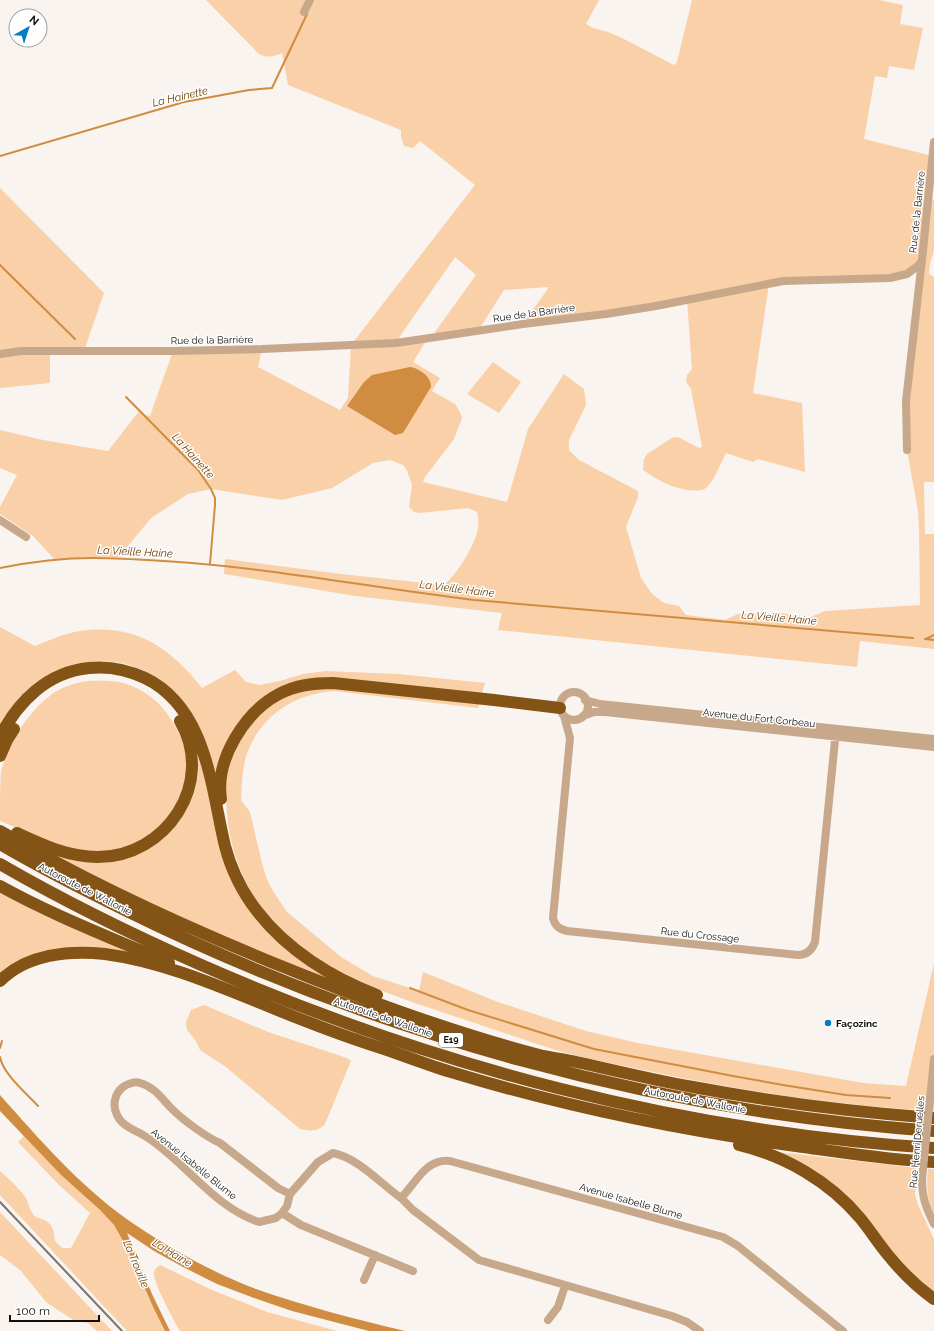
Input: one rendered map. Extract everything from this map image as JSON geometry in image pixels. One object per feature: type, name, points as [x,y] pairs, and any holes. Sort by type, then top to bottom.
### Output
[{"type":"highway","points":[[0,737],[22,703],[34,691],[50,680],[63,674],[92,667],[121,670],[138,675],[152,682],[167,693],[180,706],[190,723],[199,741],[210,775],[226,848],[232,866],[244,891],[257,911],[300,953],[351,984],[415,1010],[570,1060],[694,1088],[853,1111],[934,1118]]},
{"type":"highway","points":[[0,756],[17,723],[29,707],[46,692],[61,683],[76,678],[89,675],[107,675],[125,677],[139,683],[166,701],[183,727],[188,740],[191,766],[189,788],[184,802],[177,814],[157,837],[132,851],[117,855],[98,857],[79,856],[45,846],[0,825]]},
{"type":"highway","points":[[222,830],[224,818],[220,790],[226,757],[233,742],[241,728],[253,714],[278,694],[294,687],[307,684],[332,683],[509,701],[562,712]]},
{"type":"highway","points":[[0,832],[169,919],[315,980],[387,1007],[465,1033],[546,1057],[570,1060]]},
{"type":"highway","name":"Autoroute de Wallonie","points":[[0,844],[91,893],[234,961],[309,991],[462,1044],[539,1066],[691,1100],[770,1114],[844,1123],[934,1131]]},
{"type":"highway","name":"Autoroute de Wallonie","points":[[0,864],[126,930],[228,977],[302,1007],[455,1059],[565,1089],[688,1117],[767,1130],[851,1141],[934,1148]]},
{"type":"highway","points":[[0,886],[75,923],[201,976],[226,989]]},
{"type":"highway","points":[[0,981],[10,972],[38,958],[61,954],[106,954],[144,962],[189,976],[226,989],[300,1019],[450,1072],[531,1094],[591,1109],[684,1129],[850,1154],[934,1162]]},
{"type":"highway","points":[[684,1129],[768,1154],[799,1168],[817,1179],[851,1208],[903,1272],[934,1299]]},
{"type":"street","points":[[304,12],[310,0]]},
{"type":"street","name":"Rue de la Barrière","points":[[0,354],[21,351],[262,350],[396,343],[621,311],[783,281],[890,278],[907,274],[919,265],[922,260],[934,142]]},
{"type":"street","points":[[907,450],[906,402],[922,260]]},
{"type":"street","points":[[0,520],[26,537]]},
{"type":"street","points":[[571,693],[579,694],[586,700],[587,708],[570,735],[562,712],[561,700],[567,694],[571,693]]},
{"type":"street","name":"Avenue du Fort Corbeau","points":[[586,700],[600,704],[836,733],[934,747]]},
{"type":"street","points":[[562,712],[570,720],[581,718]]},
{"type":"street","name":"Avenue du Fort Corbeau","points":[[581,718],[594,712],[605,712],[836,733],[934,740]]},
{"type":"street","name":"Rue du Crossage","points":[[570,735],[553,918],[557,927],[561,930],[568,931],[804,955],[813,947],[815,942],[836,733]]},
{"type":"street","name":"Rue Henri Deruelles","points":[[934,1059],[922,1180],[923,1201],[934,1224]]},
{"type":"street","name":"Avenue Isabelle Blume","points":[[282,1214],[276,1218],[259,1222],[233,1209],[194,1179],[188,1170],[147,1137],[138,1134],[122,1122],[116,1115],[114,1104],[116,1096],[122,1088],[129,1084],[138,1082],[147,1086],[158,1093],[172,1109],[208,1138],[220,1143],[278,1188],[290,1194]]},
{"type":"street","points":[[412,1271],[301,1225],[282,1214],[287,1206],[290,1194],[318,1162],[333,1153],[343,1155],[354,1161],[401,1198],[413,1210],[476,1259],[672,1316],[700,1331]]},
{"type":"street","name":"Avenue Isabelle Blume","points":[[401,1198],[428,1166],[438,1161],[450,1160],[723,1237],[738,1246],[843,1331]]},
{"type":"street","points":[[364,1280],[375,1255]]},
{"type":"street","points":[[548,1320],[558,1307],[565,1286]]},
{"type":"shaded area","points":[[206,0],[599,0],[586,24],[593,28],[620,37],[674,65],[677,62],[692,0],[879,0],[903,5],[900,24],[923,28],[914,70],[889,66],[887,78],[875,76],[864,139],[933,156],[929,198],[934,200],[934,251],[929,274],[934,277],[934,482],[924,482],[925,534],[934,534],[934,649],[860,641],[857,667],[498,630],[502,613],[355,596],[224,574],[225,559],[341,574],[444,585],[460,567],[473,543],[478,526],[477,512],[468,508],[420,513],[414,512],[409,507],[412,485],[407,470],[403,465],[390,460],[373,463],[332,488],[282,500],[211,489],[188,494],[151,518],[119,557],[54,559],[33,536],[0,514],[0,507],[17,475],[0,468],[0,430],[43,440],[108,451],[140,410],[145,415],[150,416],[172,354],[262,349],[258,367],[340,410],[348,398],[351,345],[475,185],[420,141],[413,148],[404,146],[401,137],[401,130],[288,85],[282,53],[270,56],[259,54]],"holes":[[[455,257],[476,275],[435,332],[434,338],[478,331],[504,290],[549,287],[523,324],[687,300],[692,369],[687,375],[686,382],[691,389],[702,447],[699,448],[678,437],[672,438],[647,454],[644,459],[643,470],[671,486],[686,490],[702,490],[712,481],[726,453],[753,462],[758,459],[805,472],[802,403],[753,393],[769,284],[907,274],[922,261],[906,401],[907,450],[918,511],[920,605],[825,611],[806,619],[783,613],[738,614],[725,620],[686,615],[679,606],[664,603],[652,594],[641,578],[626,527],[638,497],[638,491],[579,460],[569,450],[569,440],[586,405],[584,389],[564,374],[528,429],[507,502],[423,482],[425,477],[454,439],[462,418],[455,404],[432,391],[440,378],[413,362],[428,338],[396,342]]]},
{"type":"shaded area","points":[[0,188],[104,293],[84,351],[50,351],[50,383],[0,388]]},
{"type":"shaded area","points":[[493,362],[521,382],[499,413],[467,394]]},
{"type":"shaded area","points":[[0,627],[35,646],[54,638],[88,630],[123,632],[138,636],[166,651],[202,688],[235,670],[246,682],[259,685],[280,681],[303,674],[326,671],[398,674],[485,683],[481,696],[323,679],[257,707],[218,781],[172,690],[166,684],[150,674],[129,665],[108,661],[86,663],[66,668],[46,678],[28,691],[13,707],[0,725]]},
{"type":"shaded area","points":[[87,681],[110,681],[123,683],[138,689],[151,697],[168,714],[178,730],[185,748],[187,761],[183,787],[178,800],[171,812],[154,832],[144,840],[134,845],[102,852],[84,851],[59,845],[0,821],[1,772],[14,738],[37,707],[46,699],[63,688]]},
{"type":"shaded area","points":[[317,687],[480,702],[478,708],[334,691],[320,693],[306,696],[282,708],[262,726],[254,738],[248,751],[245,763],[241,800],[250,812],[266,877],[273,891],[287,912],[341,957],[373,976],[419,991],[423,972],[498,1002],[586,1031],[638,1043],[863,1083],[906,1086],[934,963],[934,1111],[898,1109],[790,1097],[683,1078],[566,1053],[397,997],[353,978],[310,954],[278,927],[256,899],[247,883],[233,850],[229,832],[226,787],[228,770],[232,757],[237,745],[253,722],[263,712],[286,697],[298,691]]},
{"type":"shaded area","points":[[194,736],[222,844],[255,916],[368,996],[172,914],[11,835],[65,856],[148,849],[161,840],[182,814]]},
{"type":"shaded area","points":[[0,892],[145,959],[77,949],[0,976]]},
{"type":"shaded area","points":[[204,1005],[268,1032],[347,1058],[351,1061],[325,1124],[322,1127],[314,1130],[300,1129],[226,1067],[200,1050],[196,1041],[187,1030],[186,1022],[191,1010]]},
{"type":"shaded area","points":[[24,1136],[61,1175],[100,1210],[114,1225],[127,1248],[165,1331],[127,1331],[0,1195],[0,1171],[23,1194],[34,1215],[51,1225],[55,1241],[62,1248],[71,1248],[90,1213],[59,1185],[18,1142]]},
{"type":"shaded area","points":[[770,1151],[917,1168],[915,1194],[918,1205],[934,1239],[934,1296],[918,1282],[870,1225]]},
{"type":"shaded area","points":[[928,1169],[934,1169],[934,1214],[928,1192]]},
{"type":"shaded area","points":[[0,1212],[112,1331],[97,1331],[88,1323],[75,1321],[47,1303],[20,1270],[0,1255]]},
{"type":"shaded area","points":[[160,1265],[212,1290],[267,1312],[337,1331],[180,1331],[157,1286],[154,1274],[156,1268]]},
{"type":"water","points":[[410,367],[417,369],[424,374],[431,383],[431,387],[403,433],[395,435],[347,406],[364,382],[372,375]]},
{"type":"water","points":[[0,1095],[30,1129],[93,1192],[128,1220],[158,1240],[222,1275],[256,1289],[330,1312],[405,1331],[369,1331],[292,1311],[254,1298],[217,1284],[183,1267],[154,1251],[127,1233],[152,1294],[170,1331],[165,1331],[127,1248],[114,1225],[100,1210],[61,1175],[0,1111]]},
{"type":"waterway","name":"La Hainette","points":[[0,156],[184,102],[249,90],[272,88],[307,14]]},
{"type":"waterway","points":[[0,265],[75,339]]},
{"type":"waterway","name":"La Hainette","points":[[126,397],[198,470],[211,489],[215,498],[215,505],[210,564]]},
{"type":"waterway","name":"La Vieille Haine","points":[[0,568],[46,561],[81,558],[188,563],[270,571],[474,600],[913,638]]},
{"type":"waterway","name":"La Vieille Haine","points":[[926,639],[934,635]]},
{"type":"waterway","name":"La Vieille Haine","points":[[925,639],[934,640]]},
{"type":"waterway","points":[[410,988],[468,1010],[594,1049],[783,1085],[846,1095],[890,1098]]},
{"type":"waterway","points":[[0,1048],[2,1041]]},
{"type":"waterway","points":[[0,1057],[10,1077],[38,1106]]},
{"type":"railway","points":[[0,1202],[122,1331]]},
{"type":"place","name":"Façozinc","points":[[828,1023]]},
{"type":"water label","name":"La Haine","points":[[172,1253]]},
{"type":"water label","name":"La Trouille","points":[[136,1264]]}]
